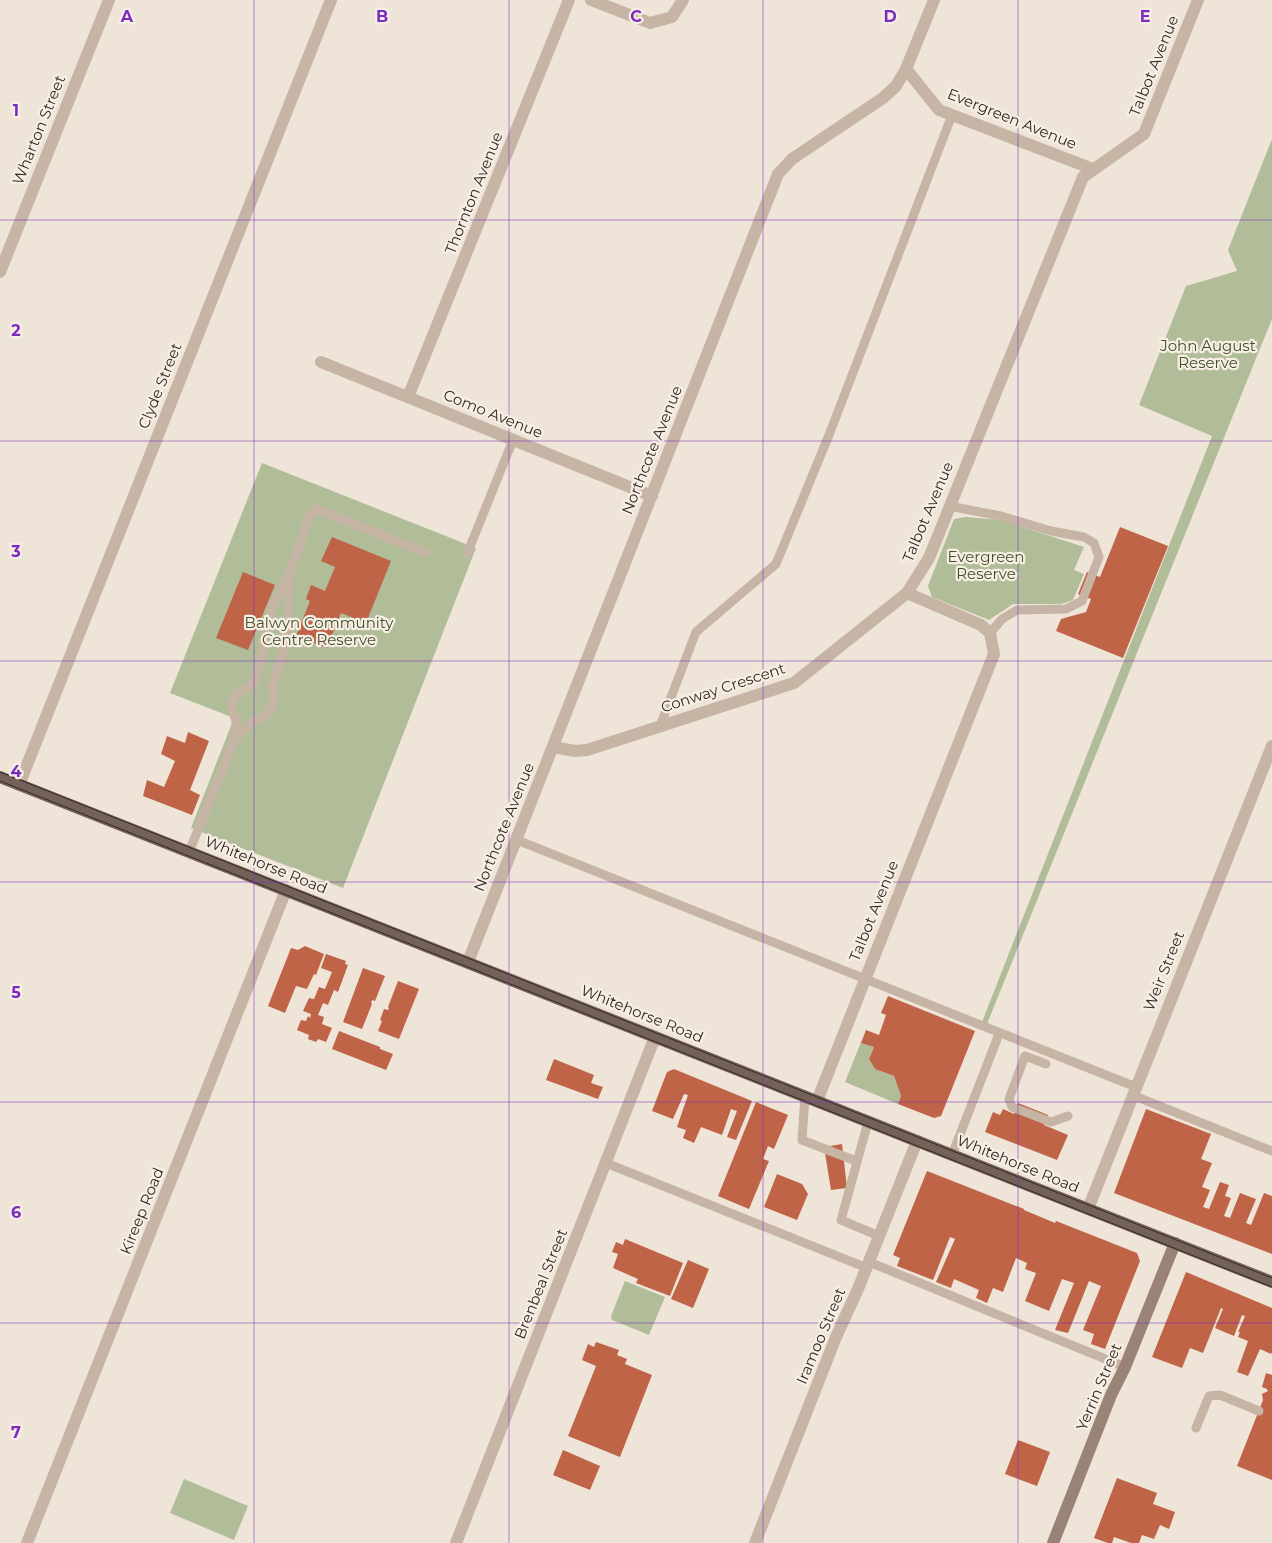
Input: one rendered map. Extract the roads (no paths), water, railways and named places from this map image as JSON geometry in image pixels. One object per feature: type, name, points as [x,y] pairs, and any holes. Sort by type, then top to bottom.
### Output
[{"type":"main road","name":"Whitehorse Road","points":[[0,777],[1272,1282]]},
{"type":"street","name":"Wharton Street","points":[[0,272],[108,0]]},
{"type":"street","name":"Clyde Street","points":[[19,785],[331,0]]},
{"type":"street","name":"Thornton Avenue","points":[[408,397],[569,0]]},
{"type":"street","points":[[592,0],[650,23],[672,17],[682,0]]},
{"type":"street","name":"Northcote Avenue","points":[[468,962],[778,174],[792,159],[883,98],[896,86],[906,69],[934,0]]},
{"type":"street","name":"Talbot Avenue","points":[[907,594],[928,558],[1083,177],[1144,134],[1198,0]]},
{"type":"street","name":"Evergreen Avenue","points":[[906,69],[939,110],[1093,169]]},
{"type":"street","name":"Como Avenue","points":[[321,362],[652,496]]},
{"type":"street","points":[[907,594],[981,625],[990,633]]},
{"type":"street","name":"Conway Crescent","points":[[554,747],[575,751],[586,750],[794,683],[907,594]]},
{"type":"street","name":"Talbot Avenue","points":[[811,1099],[865,978],[994,654],[990,633]]},
{"type":"street","name":"Weir Street","points":[[1088,1209],[1272,746]]},
{"type":"street","name":"Kireep Road","points":[[27,1543],[286,890]]},
{"type":"street","name":"Brenbeal Street","points":[[456,1543],[655,1037]]},
{"type":"street","name":"Iramoo Street","points":[[755,1543],[836,1337],[847,1317],[868,1265],[916,1141]]},
{"type":"street","name":"Yerrin Street","points":[[1053,1543],[1175,1244]]},
{"type":"lane","points":[[660,726],[696,632],[776,564],[828,436],[952,115]]},
{"type":"lane","points":[[467,554],[513,440]]},
{"type":"lane","points":[[949,506],[1001,516],[1084,537],[1094,543],[1099,557],[1082,601],[1066,609],[1017,610],[1002,619],[990,633]]},
{"type":"lane","points":[[235,739],[236,722],[232,708],[233,698],[255,680],[273,604],[289,574],[310,515],[318,509],[426,553]]},
{"type":"lane","points":[[189,852],[235,739],[248,724],[266,715],[274,703],[273,683],[282,657],[288,627],[289,574]]},
{"type":"lane","points":[[517,840],[865,978],[1272,1151]]},
{"type":"lane","points":[[952,1155],[999,1034]]},
{"type":"lane","points":[[1046,1064],[1025,1056],[1009,1099],[1012,1107],[1051,1122],[1068,1116]]},
{"type":"lane","points":[[811,1099],[802,1140],[856,1161]]},
{"type":"lane","points":[[868,1122],[841,1220],[879,1236]]},
{"type":"lane","points":[[606,1163],[1125,1367]]},
{"type":"lane","points":[[1196,1428],[1209,1396],[1220,1395],[1259,1411]]},
{"type":"tram line","points":[[0,772],[1272,1278]]},
{"type":"tram line","points":[[0,781],[1272,1287]]},
{"type":"park label","name":"John August Reserve","points":[[1208,354]]},
{"type":"park label","name":"Evergreen Reserve","points":[[986,566]]},
{"type":"park label","name":"Balwyn Community Centre Reserve","points":[[319,632]]}]
